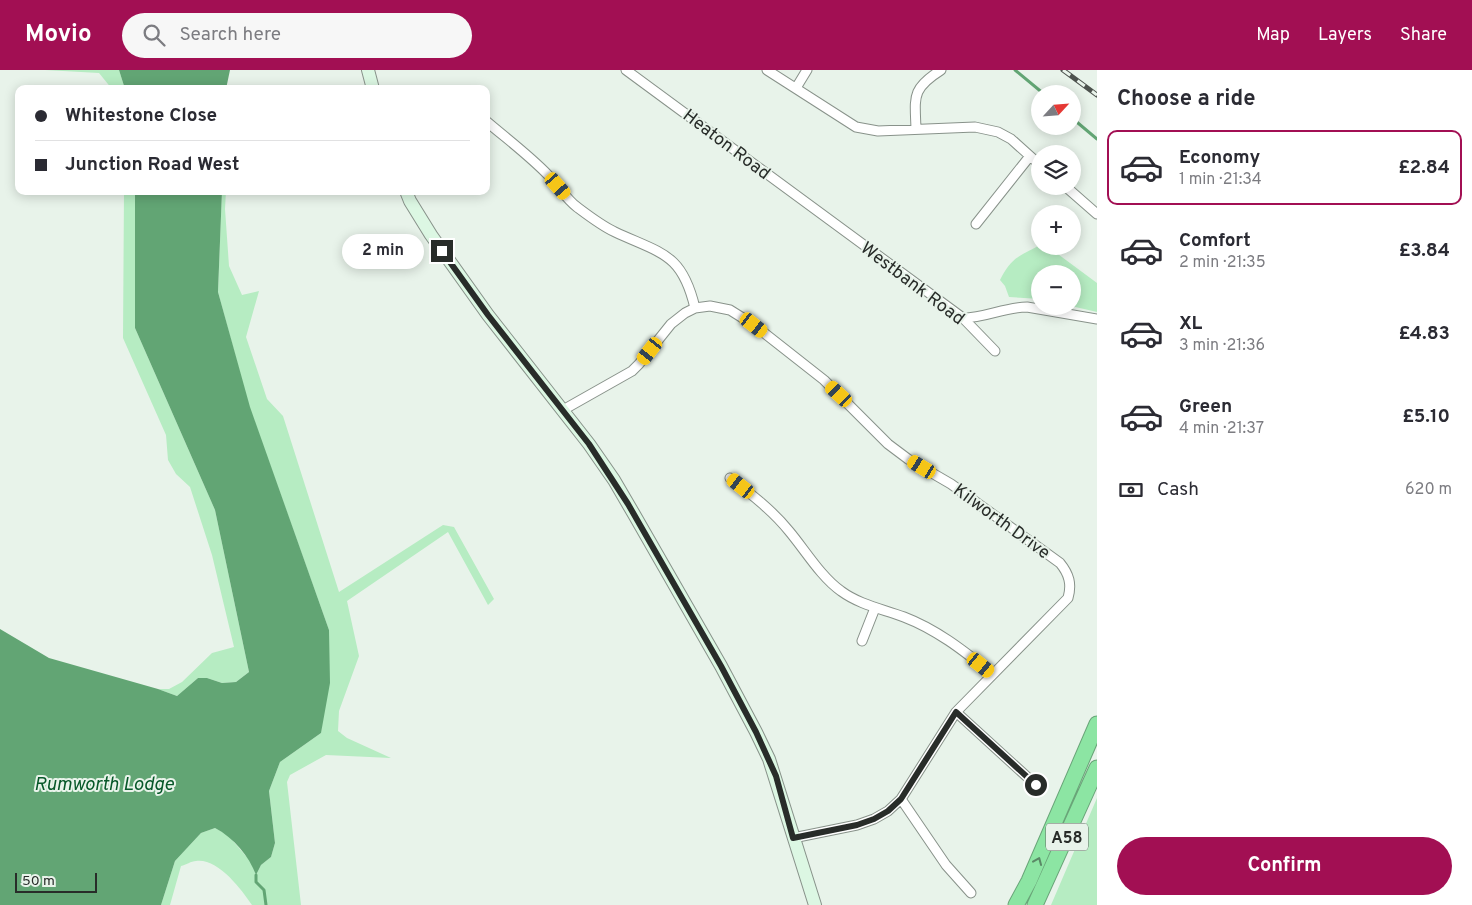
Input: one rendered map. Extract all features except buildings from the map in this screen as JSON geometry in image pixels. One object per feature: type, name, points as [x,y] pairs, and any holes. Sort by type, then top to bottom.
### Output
[{"type":"highway","name":"A58","points":[[1016,905],[1029,881],[1097,724]]},
{"type":"highway","name":"A58","points":[[1035,905],[1097,768]]},
{"type":"street","points":[[368,70],[372,85]]},
{"type":"street","name":"Heaton Road","points":[[626,70],[828,219]]},
{"type":"street","points":[[767,70],[856,127],[878,131],[975,127],[998,132],[1011,139],[1030,156],[976,224]]},
{"type":"street","points":[[796,88],[807,70]]},
{"type":"street","points":[[916,129],[915,96],[927,80],[943,72]]},
{"type":"street","points":[[490,124],[549,176],[575,206],[613,232],[652,248],[668,257],[682,272],[690,287],[695,308],[671,324],[632,371],[563,410]]},
{"type":"street","points":[[408,195],[431,234],[488,315],[589,444],[622,494],[721,666],[756,732],[776,776],[793,838],[815,905]]},
{"type":"street","points":[[1075,195],[1097,214]]},
{"type":"street","name":"Westbank Road","points":[[828,219],[963,318],[995,351]]},
{"type":"street","name":"Kilworth Drive","points":[[695,308],[710,306],[730,310],[754,325],[824,380],[888,444],[951,484],[1060,563],[1070,580],[1068,598],[956,712],[901,799],[888,811],[874,819],[857,825],[793,838]]},
{"type":"street","points":[[963,318],[978,317],[997,310],[1028,307],[1097,319]]},
{"type":"street","points":[[730,478],[763,504],[788,529],[831,582],[841,591],[874,608],[904,617],[934,631],[958,646],[993,674]]},
{"type":"street","points":[[862,641],[874,608]]},
{"type":"street","points":[[956,712],[1029,773],[1036,785]]},
{"type":"street","points":[[901,799],[932,846],[966,880],[971,893]]},
{"type":"shaded area","points":[[45,70],[119,70],[124,85],[109,85],[99,73]]},
{"type":"shaded area","points":[[124,195],[135,195],[135,328],[215,510],[249,672],[236,682],[222,683],[207,678],[198,678],[177,696],[158,689],[169,689],[182,682],[212,653],[234,647],[212,555],[190,487],[176,474],[168,460],[166,435],[123,338]]},
{"type":"shaded area","points":[[222,195],[226,195],[229,266],[242,295],[259,291],[246,337],[267,399],[283,416],[339,592],[443,525],[454,527],[494,599],[488,605],[448,532],[347,601],[359,656],[339,711],[338,731],[347,738],[391,758],[326,755],[290,775],[287,782],[301,905],[252,905],[235,883],[220,869],[204,861],[196,861],[181,866],[170,905],[161,905],[175,861],[201,833],[215,828],[228,835],[251,862],[256,875],[261,865],[271,857],[275,843],[269,791],[280,762],[321,733],[329,630],[249,406],[218,292]]},
{"type":"shaded area","points":[[1031,250],[1031,255],[1059,255],[1073,265],[1031,265],[1031,298],[1009,297],[1005,286],[1000,280],[1012,262]]},
{"type":"shaded area","points":[[1081,271],[1097,283],[1097,312],[1081,308]]},
{"type":"shaded area","points":[[1097,798],[1097,905],[1051,905]]},
{"type":"water","points":[[119,70],[230,70],[227,85],[124,85]]},
{"type":"water","name":"Rumworth Lodge","points":[[135,195],[222,195],[218,292],[250,407],[329,630],[330,683],[321,733],[280,762],[269,791],[275,843],[271,857],[261,865],[256,875],[240,848],[215,828],[201,833],[175,861],[161,905],[0,905],[0,629],[49,658],[177,696],[198,678],[207,678],[222,683],[236,682],[249,672],[215,510],[135,328]]},
{"type":"waterway","points":[[1015,70],[1033,85]]},
{"type":"waterway","points":[[1081,126],[1097,139]]},
{"type":"waterway","points":[[256,875],[256,882],[264,890],[266,905]]},
{"type":"railway","points":[[1063,70],[1097,95]]},
{"type":"route","points":[[442,251],[488,315],[589,444],[614,480],[721,666],[769,758],[776,776],[793,838],[857,825],[874,819],[888,811],[901,799],[956,712],[1036,785]]}]
